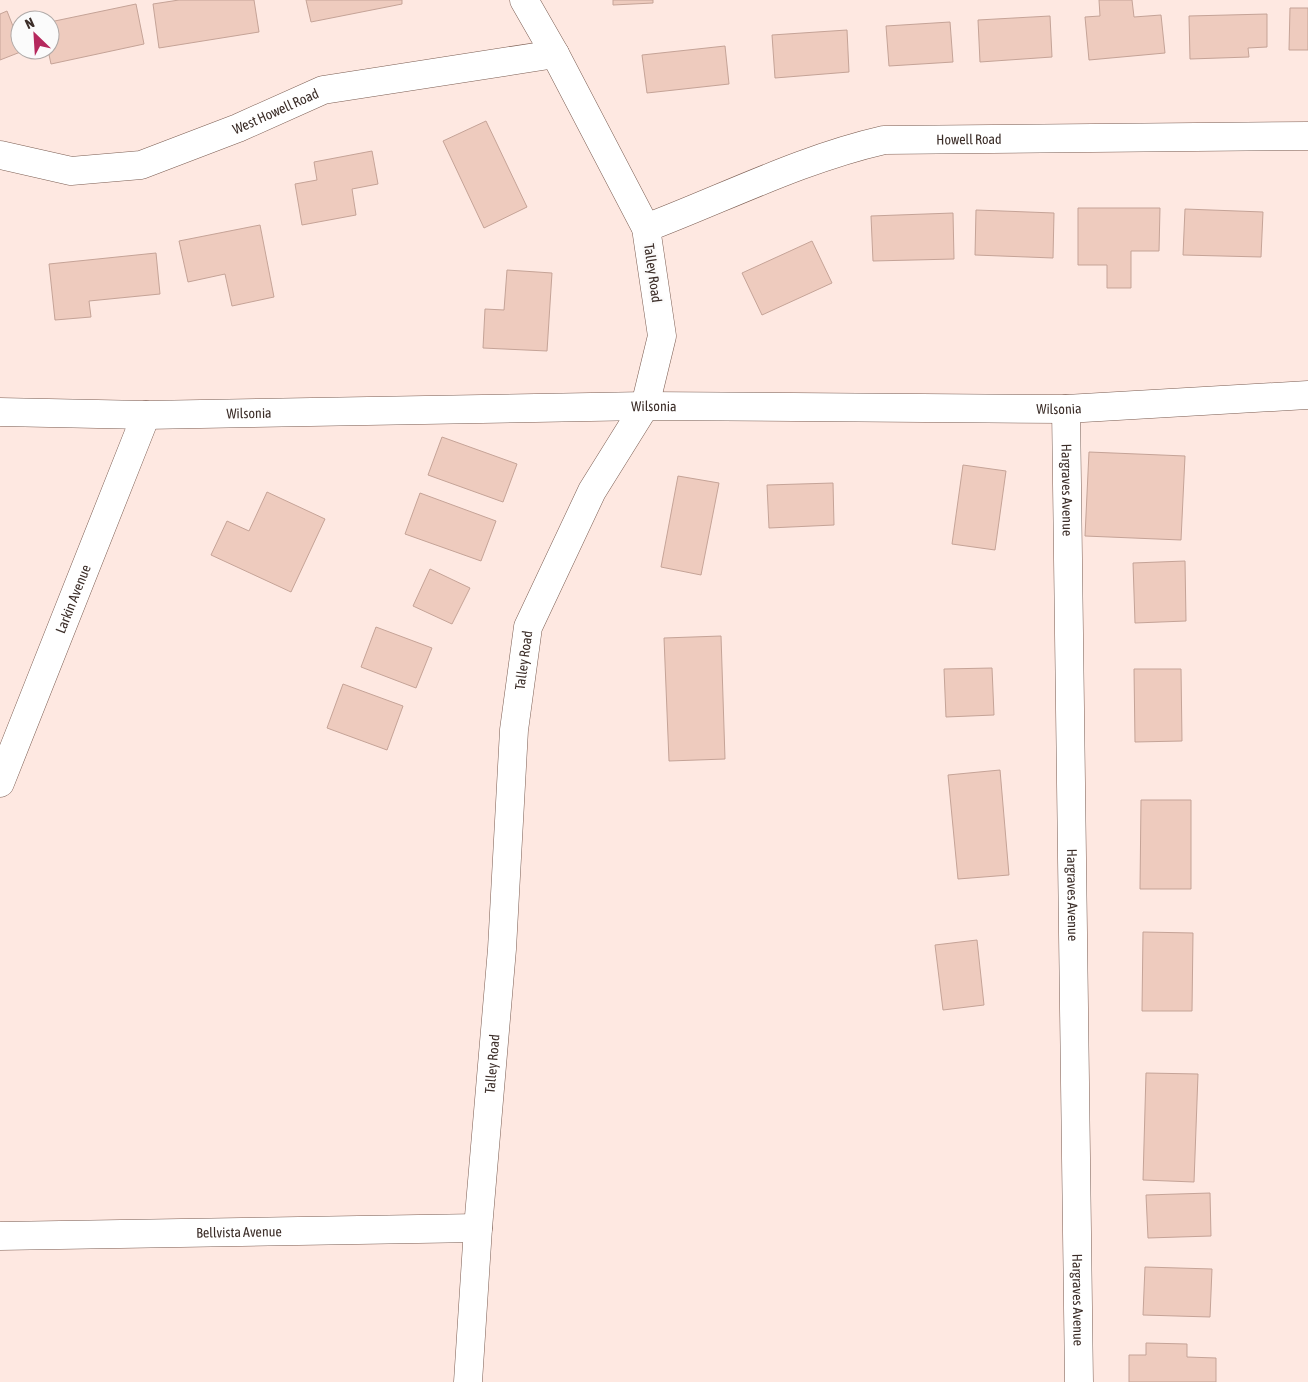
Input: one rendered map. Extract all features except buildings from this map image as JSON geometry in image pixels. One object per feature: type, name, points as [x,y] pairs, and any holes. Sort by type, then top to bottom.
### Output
[{"type":"street","name":"Talley Road","points":[[468,1382],[478,1228],[502,949],[514,730],[528,627],[592,491],[644,406],[662,336],[646,228],[555,54],[524,0]]},
{"type":"street","name":"West Howell Road","points":[[0,155],[71,172],[141,165],[238,128],[323,90],[555,54]]},
{"type":"street","name":"Howell Road","points":[[646,228],[741,191],[803,164],[848,148],[884,140],[1308,136]]},
{"type":"street","name":"Wilsonia","points":[[0,412],[146,416],[644,406],[1066,409],[1308,395]]},
{"type":"street","name":"Hargraves Avenue","points":[[1066,409],[1079,1382]]},
{"type":"street","name":"Larkin Avenue","points":[[0,783],[146,416]]},
{"type":"street","name":"Bellvista Avenue","points":[[0,1236],[478,1228]]}]
